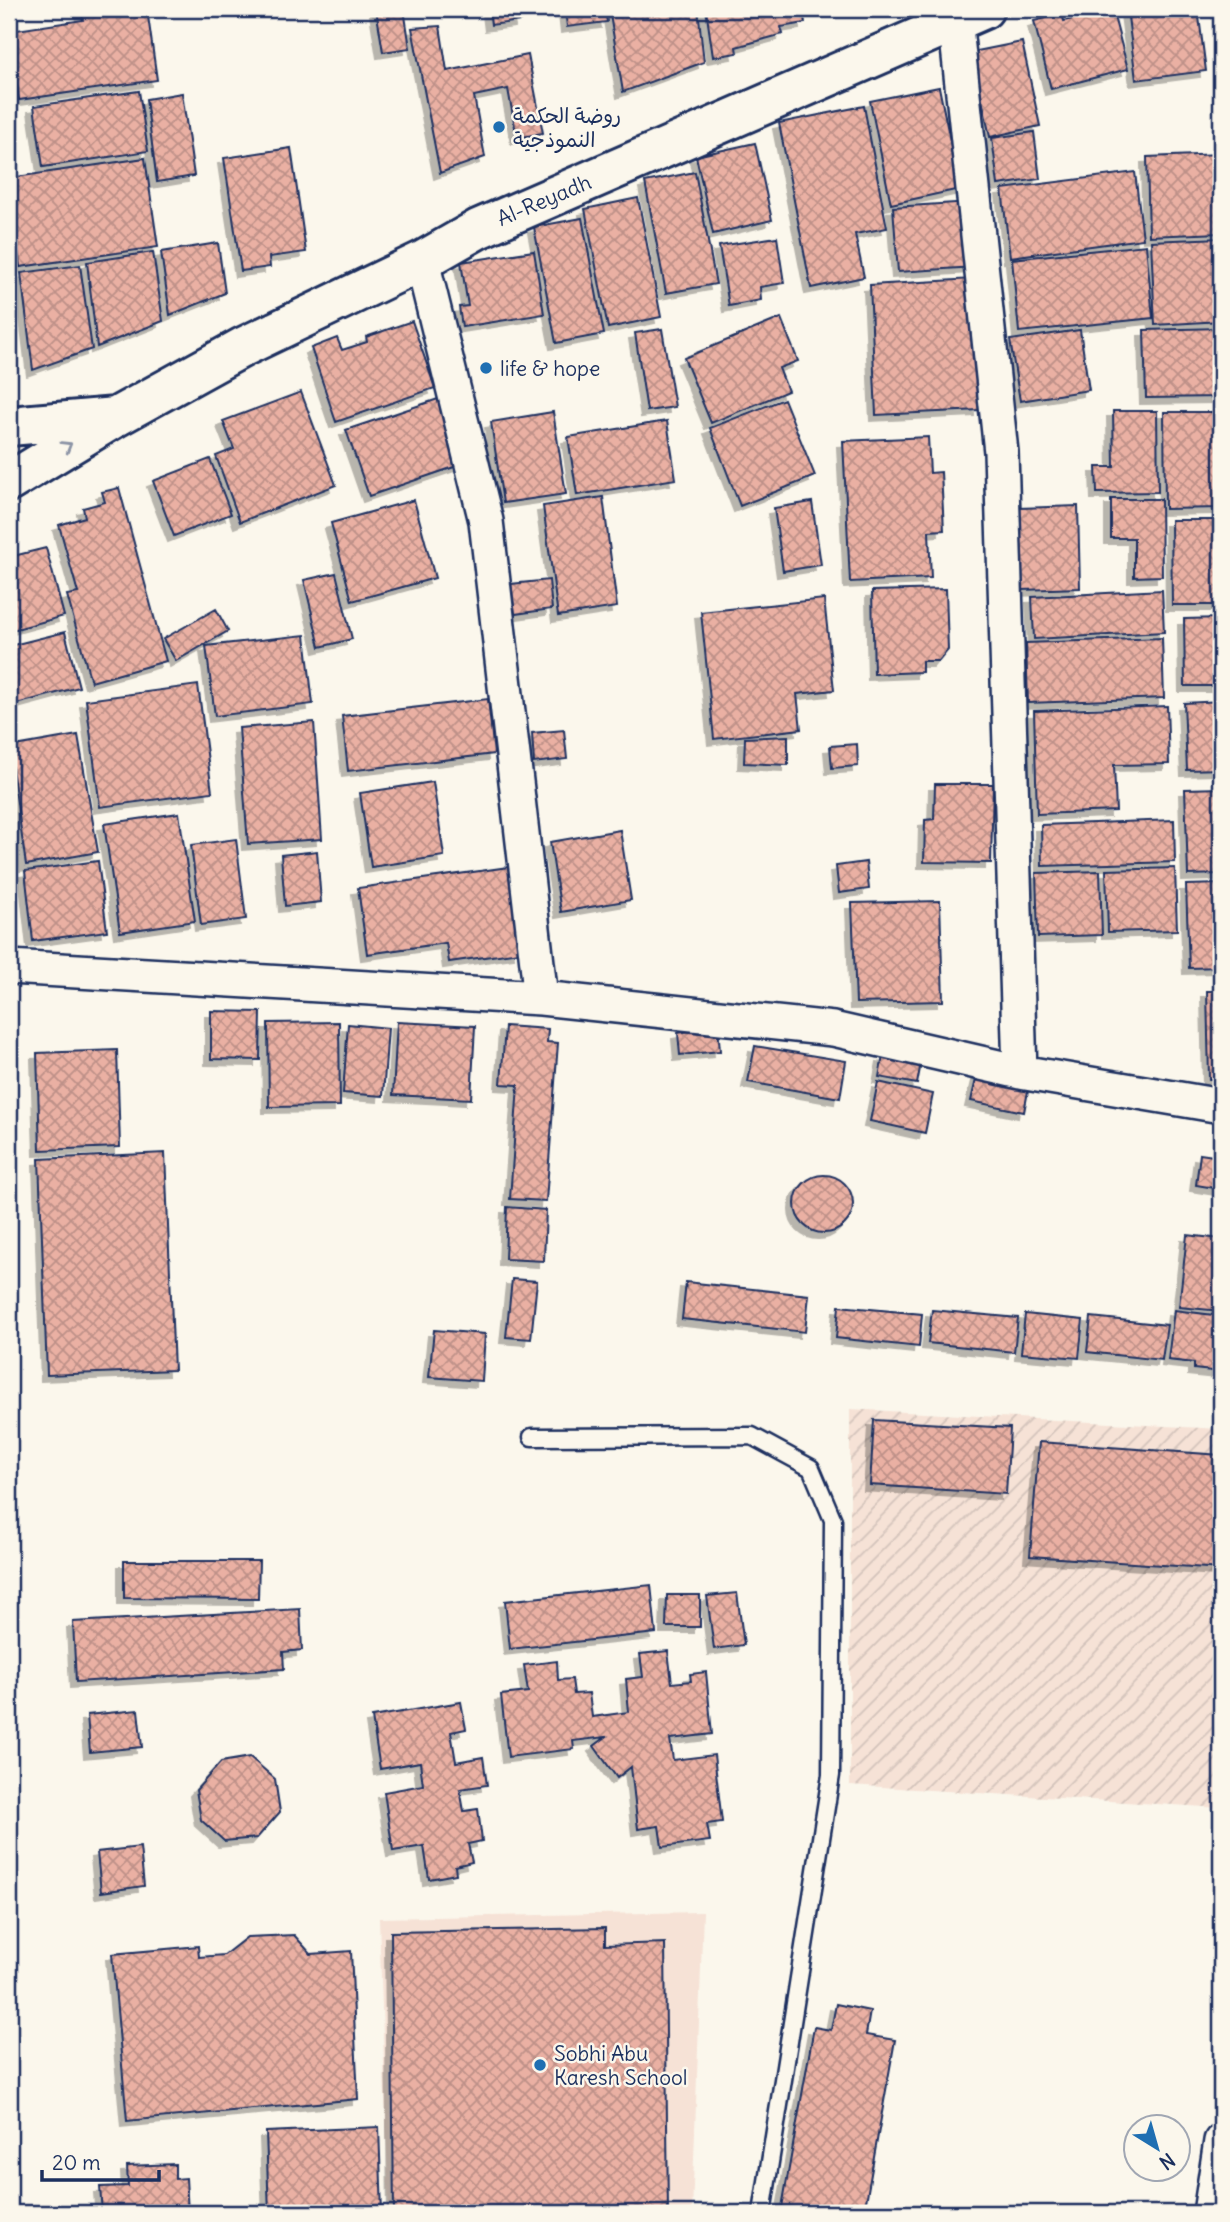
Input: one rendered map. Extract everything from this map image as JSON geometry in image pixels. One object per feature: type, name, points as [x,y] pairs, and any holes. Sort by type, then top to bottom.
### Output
[{"type":"street","name":"Al-Reyadh","points":[[9,482],[116,416],[243,347],[422,261],[478,229],[965,13]]},
{"type":"street","points":[[965,13],[1001,452],[1020,1072]]},
{"type":"street","points":[[422,261],[486,521],[541,998]]},
{"type":"street","name":"Al-Reyadh","points":[[9,426],[116,416]]},
{"type":"street","points":[[9,967],[541,998],[833,1029],[1020,1072],[1221,1106]]},
{"type":"street","points":[[1210,2213],[1221,2141]]},
{"type":"lane","points":[[532,1437],[752,1436],[811,1468],[833,1520],[831,1775],[762,2213]]},
{"type":"shaded area","points":[[850,1409],[1221,1429],[1221,1808],[850,1785]]},
{"type":"shaded area","name":"Sobhi Abu Karesh School","points":[[703,1912],[692,2213],[389,2213],[379,1918]]},
{"type":"building","points":[[147,9],[157,80],[19,100],[10,31],[83,20],[81,10]]},
{"type":"building","points":[[376,9],[404,9],[410,48],[383,52]]},
{"type":"building","points":[[489,9],[519,9],[521,21],[491,25]]},
{"type":"building","points":[[565,9],[605,9],[607,22],[567,27]]},
{"type":"building","points":[[609,9],[698,9],[704,62],[623,92]]},
{"type":"building","points":[[706,9],[803,9],[805,23],[781,27],[783,34],[736,47],[737,53],[713,57]]},
{"type":"building","points":[[1112,9],[1128,69],[1051,89],[1034,21],[1062,14],[1064,21]]},
{"type":"building","points":[[1127,9],[1198,9],[1206,71],[1136,80]]},
{"type":"building","points":[[440,26],[447,71],[528,55],[543,133],[517,138],[508,89],[474,96],[485,157],[440,173],[412,28]]},
{"type":"building","points":[[1022,42],[1040,126],[990,137],[972,52]]},
{"type":"building","points":[[939,87],[960,189],[891,204],[870,101]]},
{"type":"building","points":[[139,91],[148,151],[43,167],[34,106]]},
{"type":"building","points":[[182,93],[194,176],[157,182],[146,99]]},
{"type":"building","points":[[864,106],[887,228],[855,234],[864,277],[811,288],[779,123]]},
{"type":"building","points":[[1034,132],[1040,179],[998,185],[992,138]]},
{"type":"building","points":[[755,143],[772,220],[713,234],[696,156]]},
{"type":"building","points":[[291,148],[306,252],[269,257],[270,267],[241,271],[224,158]]},
{"type":"building","points":[[1221,154],[1221,233],[1149,236],[1147,157]]},
{"type":"building","points":[[145,158],[158,247],[20,267],[9,178]]},
{"type":"building","points":[[695,172],[716,284],[666,293],[645,182]]},
{"type":"building","points":[[1135,172],[1143,239],[1010,257],[1002,189]]},
{"type":"building","points":[[638,198],[661,317],[608,328],[585,209]]},
{"type":"building","points":[[971,202],[975,267],[898,272],[893,207]]},
{"type":"building","points":[[582,218],[604,334],[556,343],[534,227]]},
{"type":"building","points":[[777,237],[784,283],[760,287],[761,300],[729,306],[719,246]]},
{"type":"building","points":[[1221,238],[1221,321],[1155,325],[1151,241]]},
{"type":"building","points":[[218,243],[225,293],[170,315],[161,252]]},
{"type":"building","points":[[1146,245],[1153,318],[1019,332],[1012,259]]},
{"type":"building","points":[[534,251],[544,314],[462,327],[459,307],[468,306],[461,262]]},
{"type":"building","points":[[153,252],[163,321],[97,347],[87,262]]},
{"type":"building","points":[[80,265],[92,349],[33,370],[21,273]]},
{"type":"building","points":[[973,279],[980,410],[876,415],[870,285]]},
{"type":"building","points":[[781,318],[798,361],[779,368],[788,391],[711,423],[684,358]]},
{"type":"building","points":[[412,321],[435,388],[336,422],[311,348],[337,338],[342,350],[367,342],[366,337]]},
{"type":"building","points":[[1221,328],[1221,397],[1146,398],[1144,330]]},
{"type":"building","points":[[662,329],[675,407],[647,411],[635,333]]},
{"type":"building","points":[[1080,330],[1089,390],[1020,401],[1010,340]]},
{"type":"building","points":[[301,392],[336,485],[240,522],[216,456],[234,449],[223,421]]},
{"type":"building","points":[[438,399],[460,465],[369,496],[346,430]]},
{"type":"building","points":[[784,399],[815,476],[740,506],[710,428]]},
{"type":"building","points":[[1113,411],[1157,411],[1158,492],[1097,493],[1096,467],[1114,467]]},
{"type":"building","points":[[553,412],[566,494],[503,503],[491,422]]},
{"type":"building","points":[[1164,412],[1221,412],[1221,508],[1165,509]]},
{"type":"building","points":[[667,421],[676,479],[577,495],[568,437]]},
{"type":"building","points":[[928,437],[930,473],[941,472],[944,530],[929,531],[931,578],[850,582],[843,441]]},
{"type":"building","points":[[210,459],[231,514],[174,536],[153,481]]},
{"type":"building","points":[[119,488],[166,661],[91,682],[67,595],[78,593],[59,525],[85,517],[83,508],[105,502],[102,492]]},
{"type":"building","points":[[603,497],[617,607],[558,616],[543,506]]},
{"type":"building","points":[[1111,499],[1161,499],[1162,576],[1134,577],[1134,538],[1111,538]]},
{"type":"building","points":[[414,500],[435,578],[352,601],[331,523]]},
{"type":"building","points":[[812,502],[821,565],[783,571],[774,508]]},
{"type":"building","points":[[1078,506],[1080,588],[1022,590],[1019,508]]},
{"type":"building","points":[[1171,520],[1221,520],[1221,605],[1172,605]]},
{"type":"building","points":[[46,548],[64,616],[9,631],[9,557]]},
{"type":"building","points":[[336,573],[352,639],[320,647],[304,580]]},
{"type":"building","points":[[549,580],[552,609],[515,614],[511,584]]},
{"type":"building","points":[[946,589],[948,650],[939,661],[922,661],[922,672],[874,674],[872,591]]},
{"type":"building","points":[[1162,590],[1164,632],[1034,639],[1032,597]]},
{"type":"building","points":[[824,599],[834,690],[797,694],[801,729],[714,739],[701,612]]},
{"type":"building","points":[[216,609],[228,631],[176,661],[163,639]]},
{"type":"building","points":[[1221,618],[1221,686],[1185,686],[1184,619]]},
{"type":"building","points":[[65,632],[79,687],[9,706],[9,646]]},
{"type":"building","points":[[305,635],[313,704],[215,716],[206,646]]},
{"type":"building","points":[[1162,638],[1164,698],[1028,703],[1026,643]]},
{"type":"building","points":[[198,685],[212,792],[100,807],[86,700]]},
{"type":"building","points":[[488,699],[494,754],[348,771],[342,716]]},
{"type":"building","points":[[1221,701],[1221,769],[1187,770],[1184,703]]},
{"type":"building","points":[[1167,706],[1169,764],[1114,765],[1116,811],[1037,814],[1034,711]]},
{"type":"building","points":[[314,722],[322,839],[248,844],[239,728]]},
{"type":"building","points":[[564,730],[567,759],[534,763],[532,733]]},
{"type":"building","points":[[78,735],[98,852],[26,865],[9,747]]},
{"type":"building","points":[[788,736],[788,765],[744,763],[745,738]]},
{"type":"building","points":[[857,744],[858,766],[832,768],[830,746]]},
{"type":"building","points":[[433,782],[444,856],[371,867],[360,793]]},
{"type":"building","points":[[935,784],[993,784],[991,863],[924,862],[925,820],[934,819]]},
{"type":"building","points":[[1221,788],[1221,874],[1188,875],[1185,789]]},
{"type":"building","points":[[179,813],[195,921],[120,932],[104,824]]},
{"type":"building","points":[[1174,820],[1175,862],[1042,866],[1041,825]]},
{"type":"building","points":[[620,830],[631,900],[561,912],[550,842]]},
{"type":"building","points":[[236,839],[246,919],[201,925],[191,845]]},
{"type":"building","points":[[317,851],[321,902],[285,906],[281,855]]},
{"type":"building","points":[[98,861],[107,931],[33,941],[25,871]]},
{"type":"building","points":[[866,862],[869,889],[839,893],[836,866]]},
{"type":"building","points":[[509,867],[520,952],[449,962],[446,943],[367,954],[358,888]]},
{"type":"building","points":[[1175,868],[1177,930],[1108,932],[1106,870]]},
{"type":"building","points":[[1100,871],[1102,935],[1038,937],[1036,873]]},
{"type":"building","points":[[1221,884],[1221,967],[1189,968],[1186,885]]},
{"type":"building","points":[[940,901],[943,1001],[856,1003],[852,903]]},
{"type":"building","points":[[1207,991],[1221,991],[1221,1079],[1209,1079]]},
{"type":"building","points":[[211,1011],[261,1012],[260,1060],[211,1059]]},
{"type":"building","points":[[339,1022],[340,1106],[269,1107],[268,1023]]},
{"type":"building","points":[[397,1022],[475,1026],[471,1099],[393,1095]]},
{"type":"building","points":[[348,1024],[388,1028],[383,1096],[343,1093]]},
{"type":"building","points":[[505,1026],[548,1029],[547,1042],[558,1043],[546,1201],[510,1199],[518,1085],[501,1084]]},
{"type":"building","points":[[718,1026],[720,1051],[680,1055],[678,1033]]},
{"type":"building","points":[[755,1046],[846,1061],[840,1098],[748,1082]]},
{"type":"building","points":[[117,1050],[120,1147],[40,1150],[37,1053]]},
{"type":"building","points":[[883,1056],[921,1063],[917,1084],[879,1077]]},
{"type":"building","points":[[977,1075],[1029,1086],[1024,1112],[971,1101]]},
{"type":"building","points":[[878,1082],[933,1094],[925,1133],[870,1121]]},
{"type":"building","points":[[165,1153],[174,1370],[47,1375],[39,1159]]},
{"type":"building","points":[[1200,1154],[1221,1157],[1221,1189],[1196,1185]]},
{"type":"building","points":[[824,1175],[840,1180],[848,1188],[853,1204],[848,1220],[840,1228],[824,1233],[808,1228],[800,1220],[795,1204],[800,1188],[808,1180]]},
{"type":"building","points":[[507,1207],[546,1210],[544,1261],[505,1259]]},
{"type":"building","points":[[1187,1235],[1221,1239],[1221,1311],[1179,1307]]},
{"type":"building","points":[[512,1279],[537,1281],[531,1339],[506,1337]]},
{"type":"building","points":[[686,1282],[809,1295],[805,1332],[682,1319]]},
{"type":"building","points":[[839,1306],[922,1314],[919,1347],[836,1338]]},
{"type":"building","points":[[932,1310],[1018,1318],[1014,1352],[928,1343]]},
{"type":"building","points":[[1174,1310],[1221,1316],[1221,1372],[1194,1369],[1194,1363],[1168,1360]]},
{"type":"building","points":[[1025,1314],[1083,1320],[1079,1358],[1021,1353]]},
{"type":"building","points":[[1091,1317],[1167,1325],[1162,1360],[1087,1352]]},
{"type":"building","points":[[434,1330],[485,1334],[482,1381],[429,1377]]},
{"type":"building","points":[[874,1420],[1010,1428],[1006,1494],[870,1485]]},
{"type":"building","points":[[1039,1442],[1221,1455],[1221,1569],[1030,1556]]},
{"type":"building","points":[[124,1561],[259,1561],[258,1599],[124,1598]]},
{"type":"building","points":[[651,1585],[656,1633],[510,1649],[505,1601]]},
{"type":"building","points":[[737,1593],[744,1645],[714,1649],[707,1596]]},
{"type":"building","points":[[667,1595],[700,1595],[700,1627],[666,1627]]},
{"type":"building","points":[[300,1609],[302,1650],[283,1652],[284,1669],[76,1682],[73,1622]]},
{"type":"building","points":[[668,1651],[672,1683],[691,1681],[690,1674],[706,1672],[712,1734],[670,1739],[673,1760],[714,1755],[722,1822],[707,1824],[710,1841],[662,1847],[659,1826],[638,1829],[631,1767],[617,1778],[594,1746],[606,1737],[573,1741],[574,1749],[508,1757],[501,1695],[528,1692],[524,1665],[557,1661],[558,1680],[572,1679],[574,1694],[589,1693],[592,1717],[629,1712],[626,1679],[643,1677],[640,1654]]},
{"type":"building","points":[[461,1702],[466,1729],[451,1732],[456,1762],[483,1757],[487,1785],[460,1789],[464,1811],[478,1809],[482,1841],[468,1844],[472,1862],[455,1866],[456,1874],[429,1879],[424,1846],[393,1851],[384,1792],[423,1785],[420,1762],[380,1769],[372,1717]]},
{"type":"building","points":[[138,1710],[142,1747],[90,1752],[87,1715]]},
{"type":"building","points":[[250,1757],[275,1779],[280,1812],[257,1838],[224,1841],[201,1820],[196,1790],[221,1762]]},
{"type":"building","points":[[140,1847],[144,1886],[101,1892],[97,1852]]},
{"type":"building","name":"Sobhi Abu Karesh School","points":[[605,1928],[605,1945],[665,1943],[668,2213],[394,2213],[391,1932]]},
{"type":"building","points":[[294,1935],[311,1954],[351,1951],[358,2099],[127,2121],[112,1954],[198,1946],[199,1957],[224,1955],[247,1937]]},
{"type":"building","points":[[836,2004],[870,2011],[866,2035],[895,2040],[864,2213],[781,2213],[814,2027],[831,2030]]},
{"type":"building","points":[[379,2127],[382,2213],[269,2213],[266,2132]]},
{"type":"building","points":[[175,2164],[175,2179],[186,2178],[188,2213],[102,2213],[100,2187],[128,2186],[127,2166]]},
{"type":"place","name":"روضة الحكمة النموذجية","points":[[499,127]]},
{"type":"place","name":"life & hope","points":[[486,368]]},
{"type":"place","name":"Sobhi Abu Karesh School","points":[[540,2065]]}]
